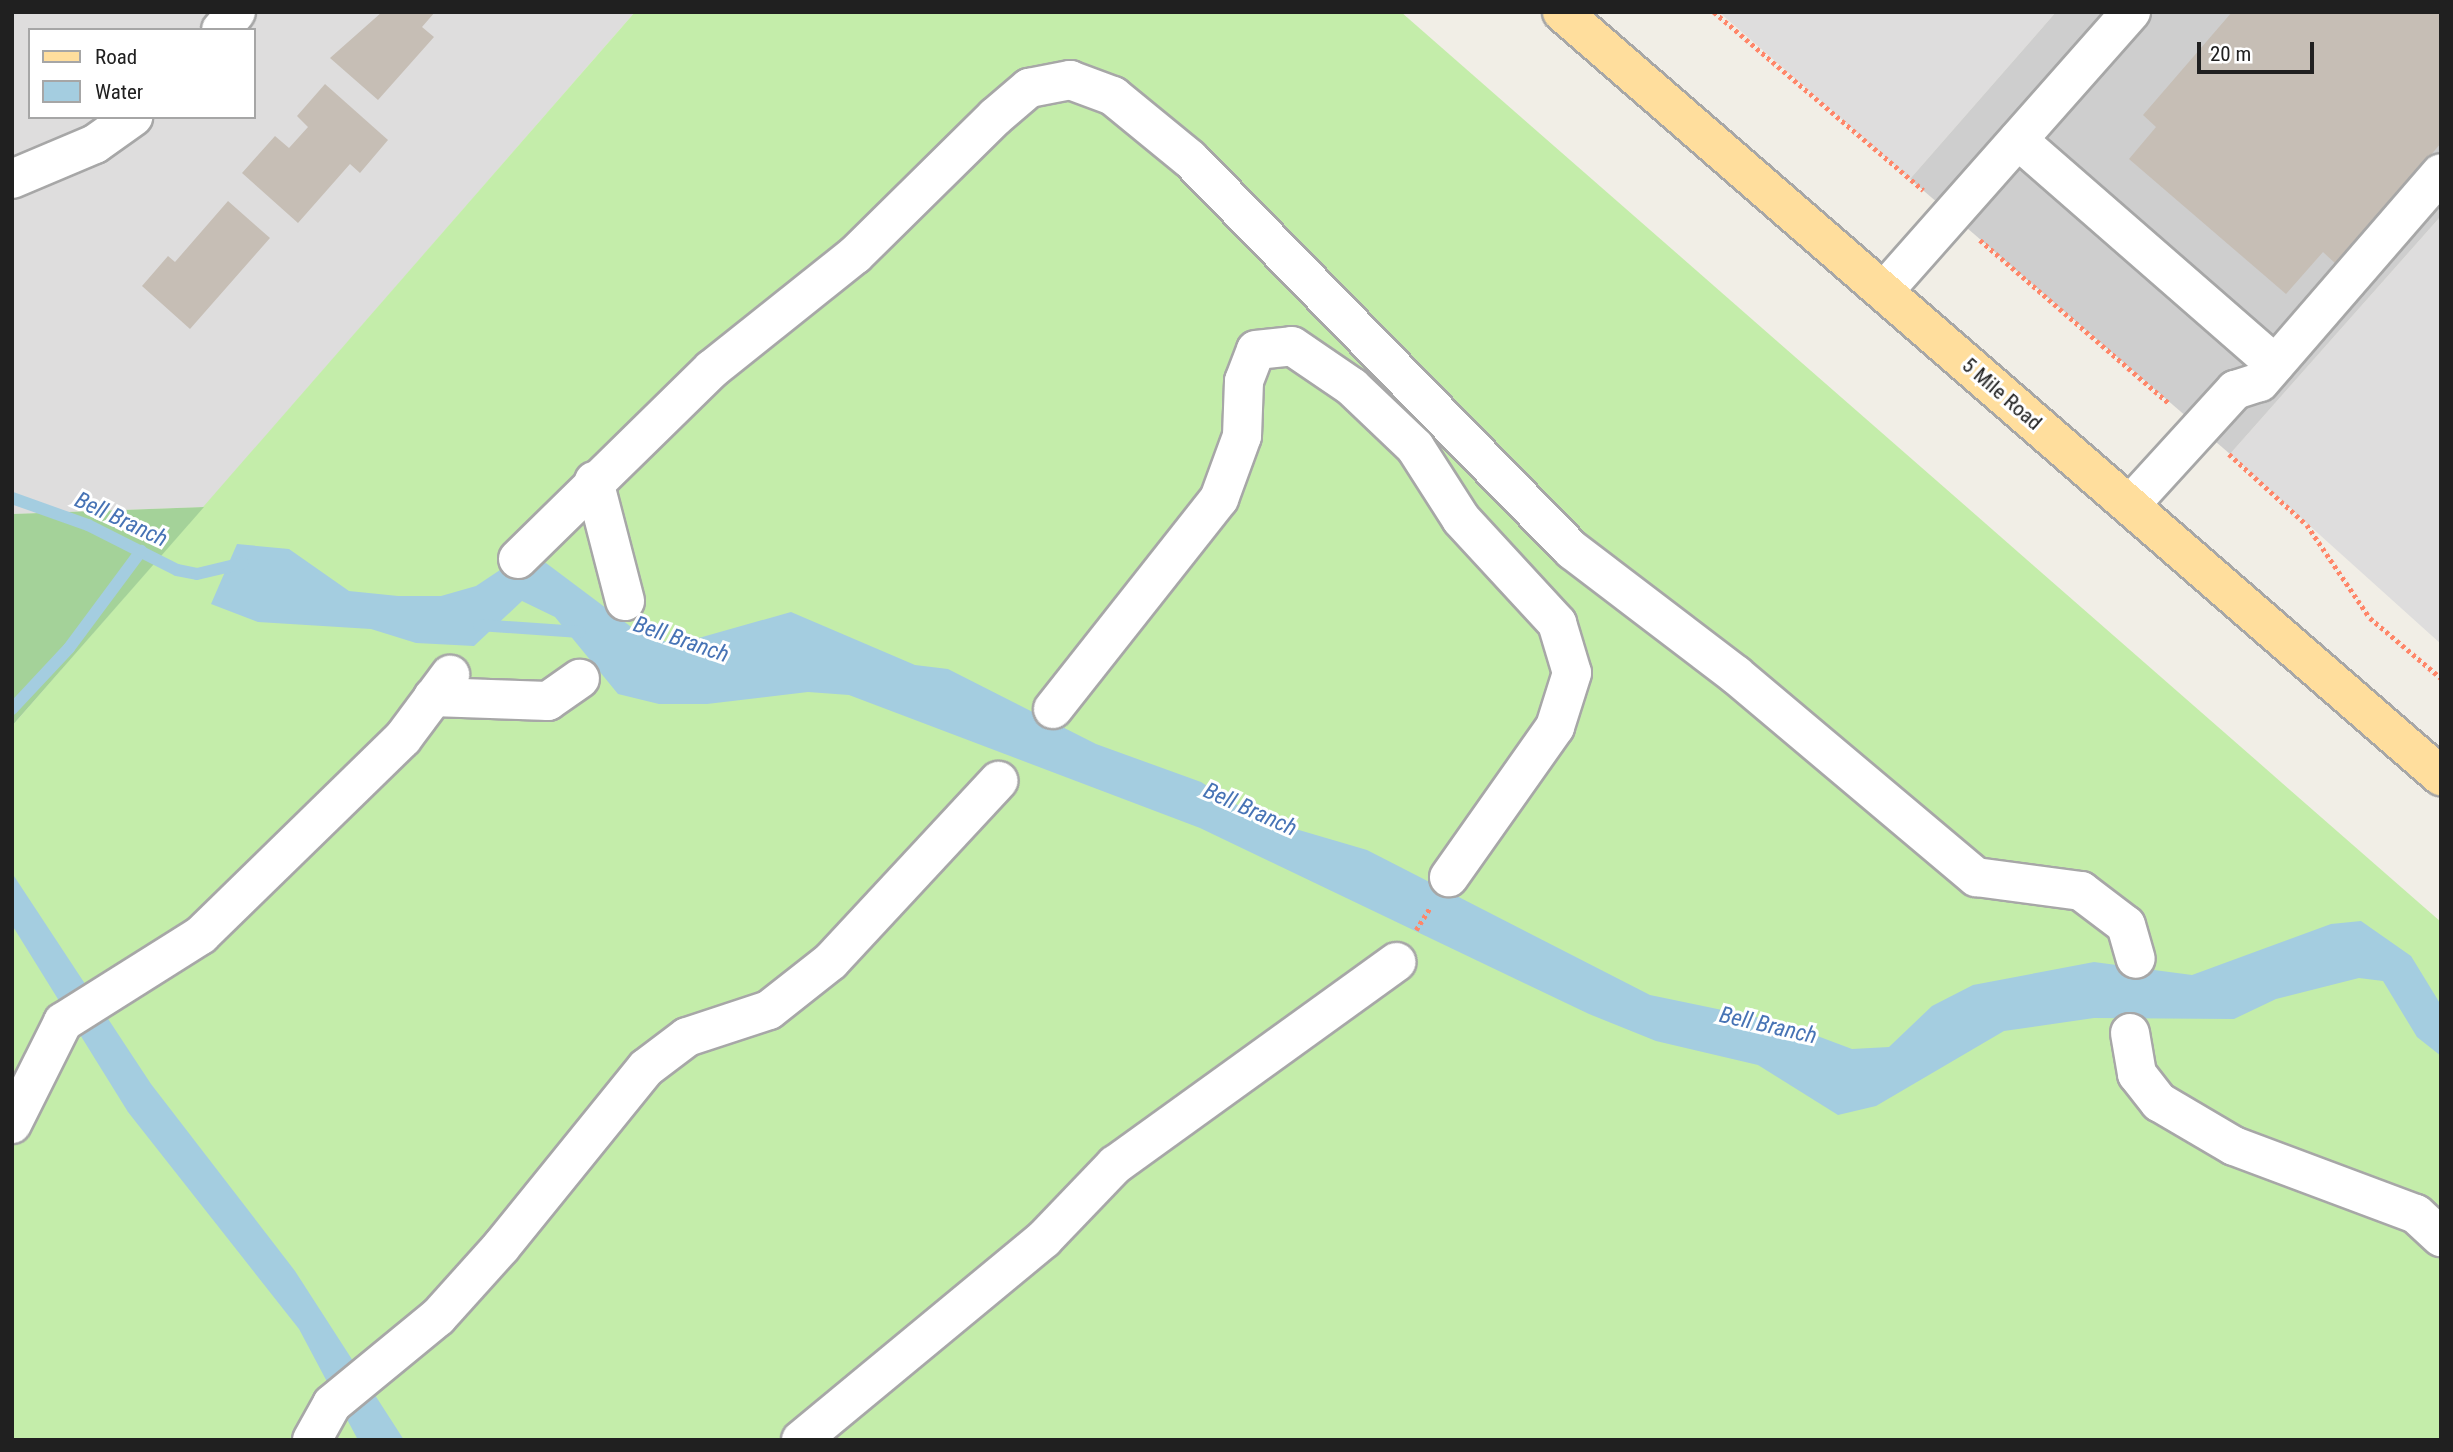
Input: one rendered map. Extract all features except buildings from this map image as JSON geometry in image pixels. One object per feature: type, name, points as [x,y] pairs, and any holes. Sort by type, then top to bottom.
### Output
[{"type":"main road","name":"5 Mile Road","points":[[1562,12],[2441,776]]},
{"type":"street","points":[[224,28],[236,12]]},
{"type":"street","points":[[1884,291],[2131,12]]},
{"type":"street","points":[[518,559],[594,481],[712,369],[855,255],[1029,88],[1070,80],[1113,96],[1190,159],[1572,550],[1736,675],[1976,877],[2081,891],[2126,925],[2136,959]]},
{"type":"street","points":[[12,179],[95,144],[130,119]]},
{"type":"street","points":[[2018,140],[2276,365]]},
{"type":"street","points":[[2130,505],[2235,390],[2260,382],[2276,365],[2441,173]]},
{"type":"street","points":[[1053,709],[1219,499],[1242,436],[1244,382],[1256,350],[1292,346],[1352,387],[1415,447],[1461,519],[1557,624],[1573,673],[1555,727],[1449,877]]},
{"type":"street","points":[[594,481],[625,601]]},
{"type":"street","points":[[12,1124],[63,1022],[201,935],[289,855],[403,738],[441,686],[548,701],[580,678]]},
{"type":"street","points":[[313,1440],[332,1404],[438,1317],[501,1247],[646,1068],[687,1037],[769,1010],[831,961],[998,781]]},
{"type":"street","points":[[801,1440],[1044,1239],[1115,1165],[1396,962]]},
{"type":"street","points":[[2130,1033],[2137,1074],[2159,1102],[2234,1146],[2416,1214],[2441,1237]]},
{"type":"path","points":[[1714,12],[2200,429],[2307,525],[2370,618],[2441,678]]},
{"type":"path","points":[[1396,962],[1449,877]]},
{"type":"shaded area","points":[[12,12],[635,12],[204,507],[12,514]]},
{"type":"shaded area","points":[[1719,12],[2056,12],[1910,179]]},
{"type":"shaded area","points":[[2056,12],[2441,12],[2441,216],[2230,454],[1910,179]]},
{"type":"shaded area","points":[[2441,216],[2441,644],[2230,454]]},
{"type":"green space","points":[[635,12],[1401,12],[2441,922],[2441,1440],[12,1440],[12,726]]},
{"type":"green space","points":[[204,507],[12,726],[12,514]]},
{"type":"water","points":[[237,544],[289,549],[349,591],[398,596],[441,596],[476,586],[500,570],[546,563],[634,629],[674,645],[791,612],[915,665],[948,669],[1096,744],[1201,782],[1258,818],[1367,850],[1650,995],[1780,1022],[1852,1049],[1889,1047],[1932,1006],[1973,985],[2094,962],[2192,975],[2331,924],[2361,921],[2411,956],[2441,1005],[2441,1056],[2417,1037],[2383,981],[2359,978],[2276,999],[2234,1019],[2094,1018],[2004,1031],[1876,1106],[1838,1115],[1758,1065],[1656,1041],[1589,1014],[1200,828],[849,695],[808,692],[707,704],[659,704],[618,694],[555,617],[522,601],[474,646],[416,643],[371,629],[258,622],[211,604]]},
{"type":"water","points":[[12,873],[151,1084],[295,1271],[404,1440],[358,1440],[299,1329],[128,1112],[12,925]]},
{"type":"waterway","name":"Bell Branch","points":[[12,498],[88,525],[177,570],[197,574],[243,563]]},
{"type":"waterway","points":[[12,709],[69,648],[141,551]]},
{"type":"waterway","name":"Bell Branch","points":[[479,625],[580,632]]}]
